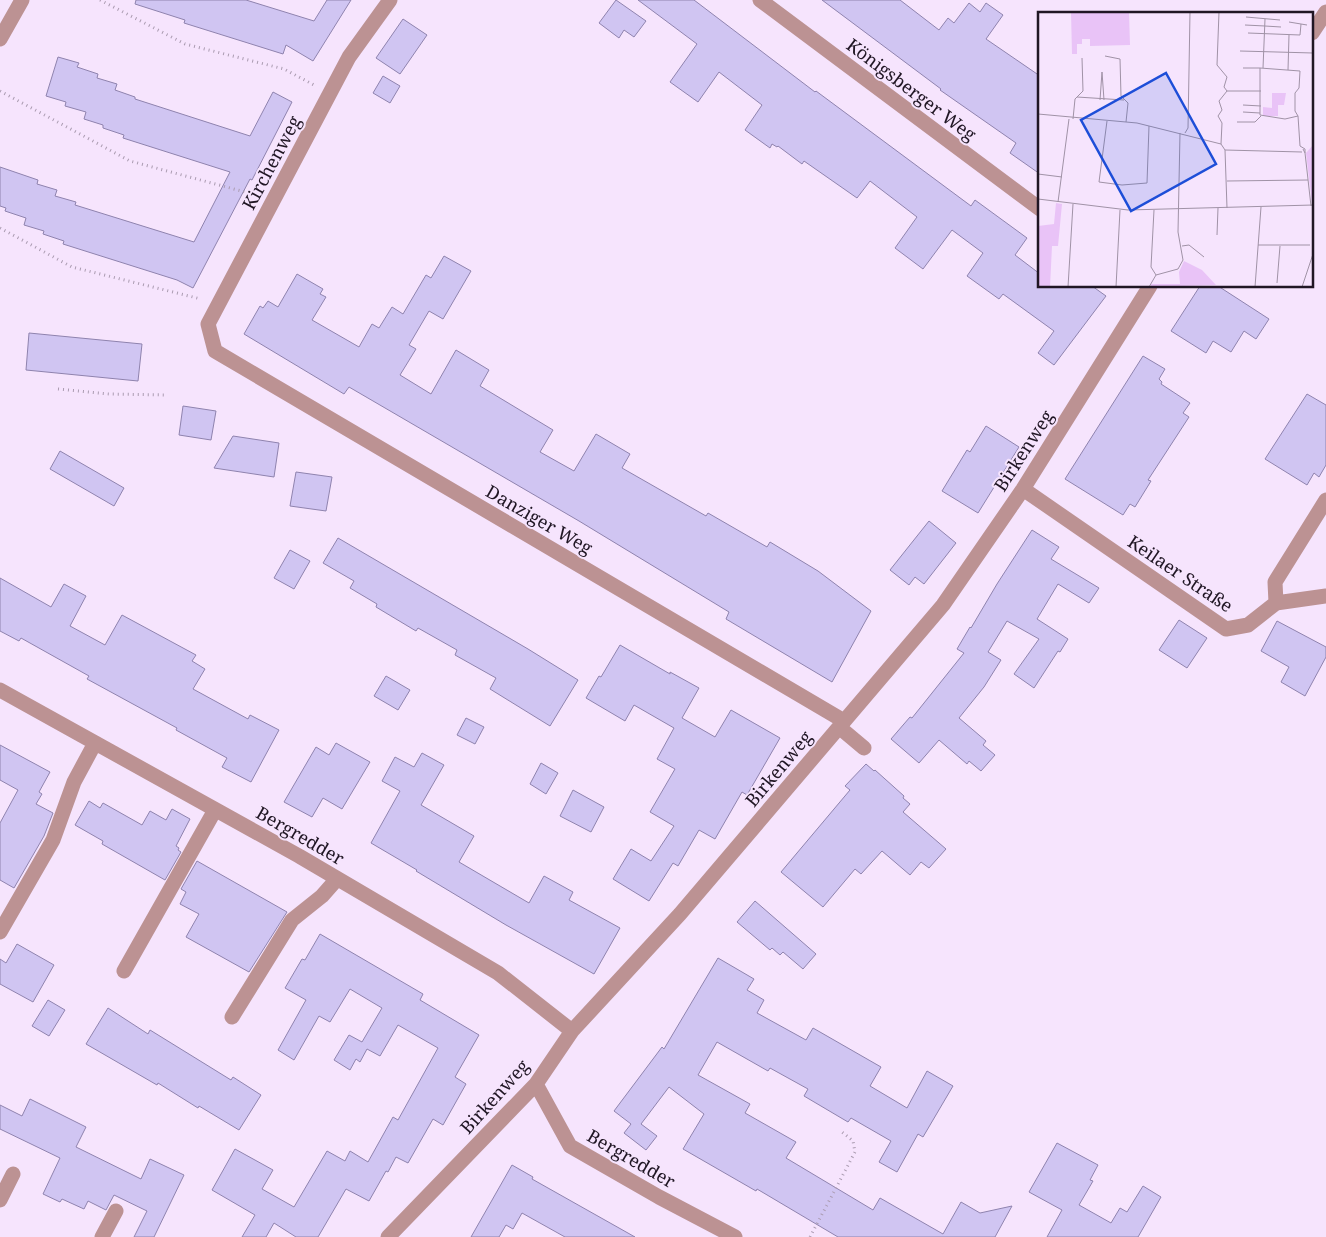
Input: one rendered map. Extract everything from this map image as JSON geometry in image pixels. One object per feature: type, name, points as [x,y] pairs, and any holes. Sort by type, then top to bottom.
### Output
[{"type":"street","points":[[0,39],[22,0]]},
{"type":"street","name":"Kirchenweg","points":[[215,351],[208,324],[350,57],[390,0]]},
{"type":"street","name":"Königsberger Weg","points":[[760,0],[1038,208]]},
{"type":"street","points":[[1314,30],[1326,12]]},
{"type":"street","name":"Birkenweg","points":[[388,1237],[536,1084],[572,1030],[680,914],[943,605],[1023,489],[1147,288]]},
{"type":"street","name":"Danziger Weg","points":[[215,351],[842,724],[864,748]]},
{"type":"street","name":"Keilaer Straße","points":[[1023,489],[1226,629],[1248,625],[1276,603]]},
{"type":"street","points":[[1326,500],[1275,582],[1276,603],[1326,596]]},
{"type":"street","name":"Bergredder","points":[[2,695],[95,743],[215,810],[498,973],[572,1030]]},
{"type":"street","points":[[0,932],[52,840],[74,782],[95,743]]},
{"type":"street","points":[[124,970],[215,810]]},
{"type":"street","points":[[232,1017],[292,920],[322,896],[337,879]]},
{"type":"street","name":"Bergredder","points":[[536,1084],[570,1146],[659,1197],[735,1237]]},
{"type":"street","points":[[0,1200],[13,1174]]},
{"type":"street","points":[[102,1237],[116,1211]]},
{"type":"path","points":[[100,0],[185,44],[284,69],[330,94]]},
{"type":"path","points":[[0,91],[130,161],[274,200]]},
{"type":"path","points":[[0,228],[72,267],[219,304]]},
{"type":"path","points":[[58,389],[109,394],[166,395]]},
{"type":"path","points":[[810,1237],[855,1152],[853,1141],[842,1132]]},
{"type":"building","points":[[136,0],[246,0],[314,21],[327,0],[351,0],[313,61],[286,45],[283,54],[184,23],[185,20],[135,4]]},
{"type":"building","points":[[616,0],[646,21],[634,37],[624,30],[619,38],[599,23]]},
{"type":"building","points":[[638,0],[694,0],[815,92],[971,206],[975,200],[1027,238],[1015,255],[1038,272],[1038,288],[1095,288],[1106,296],[1054,365],[1038,353],[1054,331],[1003,294],[999,299],[967,276],[983,253],[952,230],[923,269],[895,248],[917,217],[870,181],[857,198],[804,161],[802,164],[778,146],[772,144],[770,148],[745,130],[762,105],[719,72],[698,102],[670,82],[697,44]]},
{"type":"building","points":[[822,0],[900,0],[939,30],[948,18],[954,23],[969,3],[980,12],[986,3],[1003,15],[986,39],[1038,75],[1038,173],[1010,153],[1016,143]]},
{"type":"building","points":[[403,19],[427,35],[400,74],[376,58]]},
{"type":"building","points":[[58,57],[79,63],[77,67],[98,74],[97,78],[117,84],[115,90],[135,97],[135,99],[250,136],[273,92],[292,102],[193,288],[177,280],[63,244],[64,241],[43,234],[44,231],[24,225],[26,218],[5,211],[6,208],[0,206],[0,167],[38,180],[37,184],[57,190],[55,196],[76,202],[75,205],[194,242],[230,172],[123,138],[124,135],[84,119],[86,112],[65,106],[66,102],[46,96]]},
{"type":"building","points":[[383,76],[400,86],[390,103],[373,93]]},
{"type":"building","points":[[444,256],[471,271],[443,319],[429,311],[409,345],[416,349],[400,375],[431,394],[456,350],[489,370],[480,386],[553,430],[540,452],[574,471],[596,434],[630,454],[622,468],[706,516],[708,513],[767,547],[770,542],[818,571],[871,611],[832,682],[726,619],[729,612],[579,521],[349,387],[344,394],[244,334],[260,306],[263,308],[268,301],[278,307],[297,274],[323,289],[320,294],[326,297],[312,320],[359,347],[372,324],[379,328],[392,307],[403,314],[426,275],[431,278]]},
{"type":"building","points":[[1199,288],[1221,288],[1269,319],[1256,339],[1244,331],[1231,352],[1213,341],[1206,353],[1171,331]]},
{"type":"building","points":[[29,333],[142,344],[138,381],[26,370]]},
{"type":"building","points":[[1143,356],[1165,369],[1159,379],[1162,382],[1161,384],[1190,403],[1183,413],[1189,417],[1148,480],[1151,481],[1135,507],[1130,504],[1123,515],[1065,479]]},
{"type":"building","points":[[1307,394],[1326,405],[1326,465],[1319,477],[1314,473],[1307,485],[1265,459]]},
{"type":"building","points":[[183,406],[216,411],[211,440],[179,435]]},
{"type":"building","points":[[986,426],[1019,447],[978,513],[942,491],[967,450],[970,452]]},
{"type":"building","points":[[233,436],[279,443],[274,477],[214,468]]},
{"type":"building","points":[[60,451],[124,488],[114,506],[50,469]]},
{"type":"building","points":[[296,472],[332,477],[326,511],[290,506]]},
{"type":"building","points":[[929,521],[956,543],[924,584],[915,577],[909,585],[890,570]]},
{"type":"building","points":[[1032,530],[1059,547],[1051,559],[1099,588],[1089,603],[1058,584],[1037,619],[1068,639],[1034,688],[1014,674],[1039,639],[1007,621],[988,652],[1001,660],[984,687],[959,718],[986,741],[983,745],[995,755],[981,771],[969,761],[967,764],[939,740],[919,763],[891,739],[910,717],[912,718],[964,653],[957,649]]},
{"type":"building","points":[[338,538],[578,680],[550,726],[490,689],[496,678],[455,655],[457,650],[418,628],[416,631],[376,607],[377,604],[350,588],[354,581],[323,563]]},
{"type":"building","points":[[290,550],[310,561],[294,589],[274,578]]},
{"type":"building","points":[[0,578],[51,607],[64,584],[86,596],[70,626],[105,645],[122,615],[196,655],[192,661],[205,669],[193,689],[248,719],[250,715],[279,730],[251,782],[222,767],[227,758],[176,730],[177,728],[87,679],[89,676],[21,638],[19,641],[0,631]]},
{"type":"building","points":[[1179,620],[1207,638],[1187,668],[1159,650]]},
{"type":"building","points":[[1277,621],[1326,647],[1326,657],[1305,696],[1281,682],[1289,667],[1261,651]]},
{"type":"building","points":[[620,645],[670,674],[670,672],[699,688],[682,718],[715,737],[731,710],[780,738],[747,795],[742,792],[715,839],[699,830],[678,866],[673,863],[649,901],[613,879],[631,849],[651,861],[674,826],[650,812],[675,769],[657,759],[674,728],[634,705],[625,721],[586,698]]},
{"type":"building","points":[[386,676],[410,690],[398,710],[374,696]]},
{"type":"building","points":[[466,718],[484,727],[475,744],[457,735]]},
{"type":"building","points":[[336,743],[370,762],[342,809],[323,798],[312,817],[284,802],[316,747],[329,755]]},
{"type":"building","points":[[0,745],[50,772],[39,792],[42,794],[36,804],[53,813],[44,836],[14,888],[0,880],[0,823],[18,790],[0,780]]},
{"type":"building","points":[[422,753],[444,765],[421,805],[474,836],[459,862],[529,903],[544,876],[573,892],[569,900],[620,928],[594,974],[506,925],[371,843],[400,791],[382,781],[395,757],[414,767]]},
{"type":"building","points":[[541,763],[558,773],[546,794],[530,784]]},
{"type":"building","points":[[866,764],[904,796],[903,798],[910,804],[903,812],[946,849],[929,868],[921,862],[910,875],[882,851],[861,874],[855,869],[823,907],[781,872],[850,790],[845,786]]},
{"type":"building","points":[[573,790],[604,807],[591,832],[560,816]]},
{"type":"building","points":[[89,801],[100,808],[103,803],[142,825],[150,811],[166,820],[172,809],[190,819],[176,846],[181,852],[165,880],[102,844],[103,841],[75,825]]},
{"type":"building","points":[[197,861],[287,912],[249,972],[186,937],[199,914],[180,904],[186,892],[181,889]]},
{"type":"building","points":[[755,901],[816,954],[803,969],[783,952],[780,955],[772,948],[770,950],[737,922]]},
{"type":"building","points":[[320,934],[423,994],[420,1000],[479,1035],[455,1077],[466,1084],[443,1125],[433,1119],[408,1163],[396,1157],[369,1201],[346,1189],[318,1237],[296,1237],[274,1223],[266,1237],[242,1237],[255,1215],[212,1190],[235,1149],[273,1170],[262,1189],[294,1207],[327,1151],[345,1161],[350,1151],[368,1162],[393,1117],[398,1120],[438,1048],[398,1025],[380,1056],[367,1049],[360,1062],[356,1059],[350,1070],[334,1060],[349,1035],[362,1042],[382,1008],[350,989],[330,1022],[319,1016],[294,1060],[278,1050],[306,1000],[285,988],[302,959],[305,960]]},
{"type":"building","points":[[17,944],[54,965],[33,1002],[0,984],[0,959],[6,963]]},
{"type":"building","points":[[718,958],[754,979],[747,990],[764,1000],[757,1013],[806,1040],[813,1028],[881,1067],[870,1086],[907,1108],[927,1071],[953,1086],[923,1137],[918,1134],[897,1172],[879,1162],[891,1141],[851,1118],[848,1122],[804,1096],[808,1089],[770,1068],[768,1071],[717,1042],[698,1075],[750,1104],[745,1113],[796,1142],[786,1158],[873,1210],[880,1198],[943,1234],[961,1202],[980,1213],[1012,1206],[995,1237],[838,1237],[757,1189],[756,1191],[683,1149],[704,1114],[669,1087],[641,1124],[657,1136],[646,1150],[624,1133],[631,1124],[614,1111],[662,1047],[664,1049]]},
{"type":"building","points":[[48,1000],[65,1010],[49,1036],[32,1026]]},
{"type":"building","points":[[108,1008],[148,1034],[150,1030],[231,1080],[233,1077],[261,1095],[239,1130],[86,1044]]},
{"type":"building","points":[[30,1099],[86,1127],[76,1147],[141,1179],[150,1159],[184,1175],[154,1237],[134,1237],[147,1211],[114,1195],[106,1210],[88,1201],[84,1209],[62,1199],[60,1202],[43,1194],[60,1158],[0,1129],[0,1105],[22,1116]]},
{"type":"building","points":[[1057,1143],[1098,1165],[1090,1180],[1093,1181],[1079,1205],[1111,1223],[1120,1208],[1127,1212],[1143,1186],[1161,1197],[1138,1237],[1047,1237],[1062,1210],[1029,1192]]},
{"type":"building","points":[[512,1165],[533,1177],[532,1179],[635,1237],[565,1237],[522,1213],[513,1229],[506,1225],[499,1237],[471,1237]]}]
